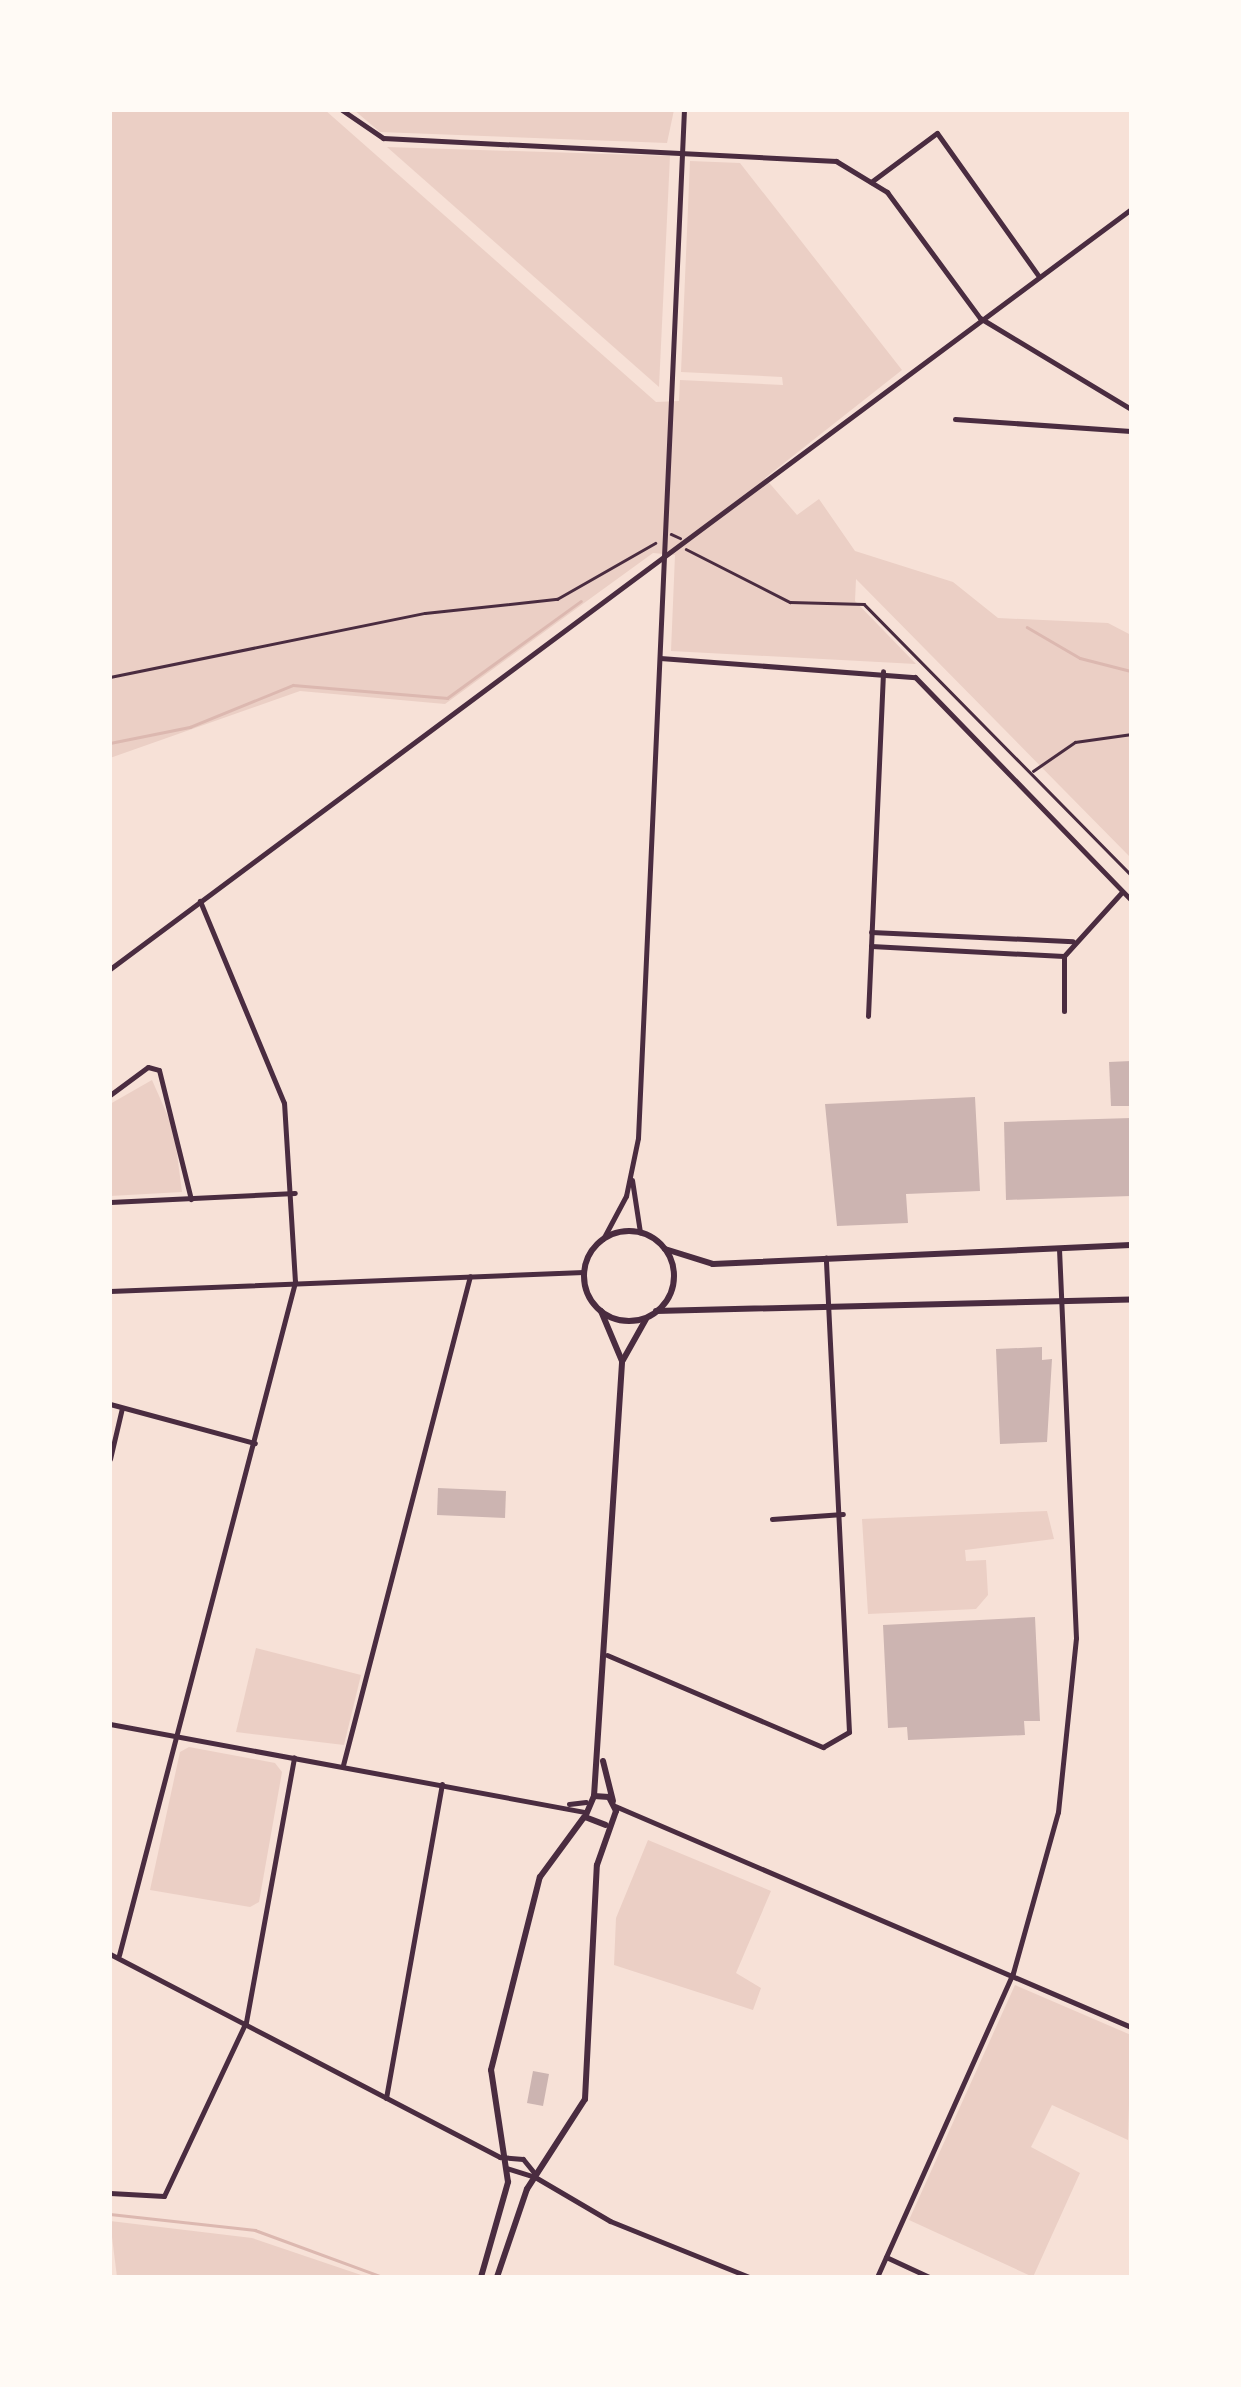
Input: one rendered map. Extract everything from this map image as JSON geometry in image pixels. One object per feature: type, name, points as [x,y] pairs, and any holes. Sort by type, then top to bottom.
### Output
[{"type":"street","points":[[342,110],[372,135],[814,156],[871,182],[903,210],[980,318],[1131,408]]},
{"type":"street","points":[[640,1232],[632,1172],[684,110]]},
{"type":"street","points":[[871,182],[937,133],[1038,274]]},
{"type":"street","points":[[110,968],[1038,274],[1131,209]]},
{"type":"street","points":[[955,419],[1131,431]]},
{"type":"street","points":[[659,658],[882,671],[934,688],[1131,900]]},
{"type":"street","points":[[868,1016],[882,671]]},
{"type":"street","points":[[1064,1012],[1064,956],[1122,892]]},
{"type":"street","points":[[119,1954],[294,1282],[295,1193],[284,1104],[200,901]]},
{"type":"street","points":[[871,932],[1073,942]]},
{"type":"street","points":[[871,946],[1064,956]]},
{"type":"street","points":[[110,1095],[148,1067],[159,1070],[178,1118],[191,1199]]},
{"type":"street","points":[[584,1272],[632,1172]]},
{"type":"street","points":[[110,1202],[295,1193]]},
{"type":"street","points":[[603,1239],[640,1232],[666,1249],[713,1264],[1131,1246]]},
{"type":"street","points":[[877,2277],[1013,1973],[1058,1812],[1076,1638],[1059,1248]]},
{"type":"street","points":[[656,1312],[674,1275],[666,1249]]},
{"type":"street","points":[[607,1655],[823,1747],[840,1745],[849,1732],[843,1514],[826,1258]]},
{"type":"street","points":[[110,1290],[584,1272]]},
{"type":"street","points":[[110,1724],[566,1804],[586,1802],[594,1796],[602,1760],[622,1361],[584,1272]]},
{"type":"street","points":[[343,1765],[470,1276]]},
{"type":"street","points":[[622,1361],[647,1317],[656,1312],[829,1312],[1131,1299]]},
{"type":"street","points":[[600,1310],[647,1317]]},
{"type":"street","points":[[110,1404],[255,1442]]},
{"type":"street","points":[[110,1459],[122,1408]]},
{"type":"street","points":[[772,1520],[843,1514]]},
{"type":"street","points":[[110,2194],[159,2198],[246,2022],[294,1757]]},
{"type":"street","points":[[497,2277],[536,2177],[585,2099],[606,1825],[614,1816],[602,1760]]},
{"type":"street","points":[[386,2098],[442,1784]]},
{"type":"street","points":[[594,1796],[634,1817],[1013,1973],[1131,2026]]},
{"type":"street","points":[[481,2277],[508,2182],[500,2157],[490,2083],[497,2047],[544,1868],[584,1814],[586,1802]]},
{"type":"street","points":[[566,1804],[606,1825]]},
{"type":"street","points":[[614,1816],[634,1817]]},
{"type":"street","points":[[110,1954],[119,1954],[500,2157],[523,2159],[536,2177]]},
{"type":"street","points":[[504,2166],[536,2177],[610,2221],[749,2277]]},
{"type":"street","points":[[886,2257],[929,2277]]},
{"type":"path","points":[[110,678],[425,613],[557,599],[679,530]]},
{"type":"path","points":[[1032,772],[1075,742],[1131,734]]},
{"type":"shaded area","points":[[110,110],[325,110],[656,402],[679,401],[680,380],[783,385],[782,377],[681,372],[690,161],[740,163],[902,370],[765,478],[797,515],[819,499],[855,551],[953,582],[998,618],[1108,623],[1131,635],[1131,858],[856,579],[855,601],[916,664],[671,651],[675,555],[653,553],[445,704],[300,691],[110,758]]},
{"type":"shaded area","points":[[354,110],[674,110],[667,143],[380,132]]},
{"type":"shaded area","points":[[387,147],[670,156],[659,387]]},
{"type":"shaded area","points":[[152,1080],[174,1130],[182,1192],[110,1196],[110,1104]]},
{"type":"shaded area","points":[[1047,1511],[1054,1539],[965,1550],[966,1561],[986,1560],[988,1595],[976,1609],[868,1614],[862,1519]]},
{"type":"shaded area","points":[[256,1648],[361,1675],[344,1745],[236,1732]]},
{"type":"shaded area","points":[[189,1747],[275,1763],[282,1772],[259,1902],[250,1907],[150,1890],[180,1752]]},
{"type":"shaded area","points":[[648,1840],[771,1891],[736,1973],[761,1988],[753,2010],[614,1965],[616,1918]]},
{"type":"shaded area","points":[[1015,1985],[1131,2035],[1128,2140],[1052,2105],[1031,2147],[1080,2173],[1033,2277],[909,2220]]},
{"type":"shaded area","points":[[110,2221],[252,2238],[367,2277],[117,2277]]},
{"type":"building","points":[[1131,1061],[1131,1106],[1111,1106],[1109,1062]]},
{"type":"building","points":[[975,1097],[980,1191],[906,1194],[908,1223],[837,1226],[825,1104]]},
{"type":"building","points":[[1131,1118],[1131,1196],[1006,1200],[1004,1122]]},
{"type":"building","points":[[1042,1347],[1042,1360],[1052,1359],[1047,1442],[1000,1444],[996,1349]]},
{"type":"building","points":[[438,1488],[506,1491],[505,1518],[437,1515]]},
{"type":"building","points":[[1035,1617],[1040,1721],[1024,1721],[1025,1735],[908,1740],[907,1727],[888,1728],[883,1625]]},
{"type":"building","points":[[533,2071],[549,2074],[543,2106],[527,2103]]},
{"type":"waterway","points":[[110,743],[190,727],[293,685],[447,698],[581,601]]},
{"type":"waterway","points":[[1027,627],[1080,658],[1131,671]]},
{"type":"waterway","points":[[110,2214],[255,2230],[383,2277]]}]
